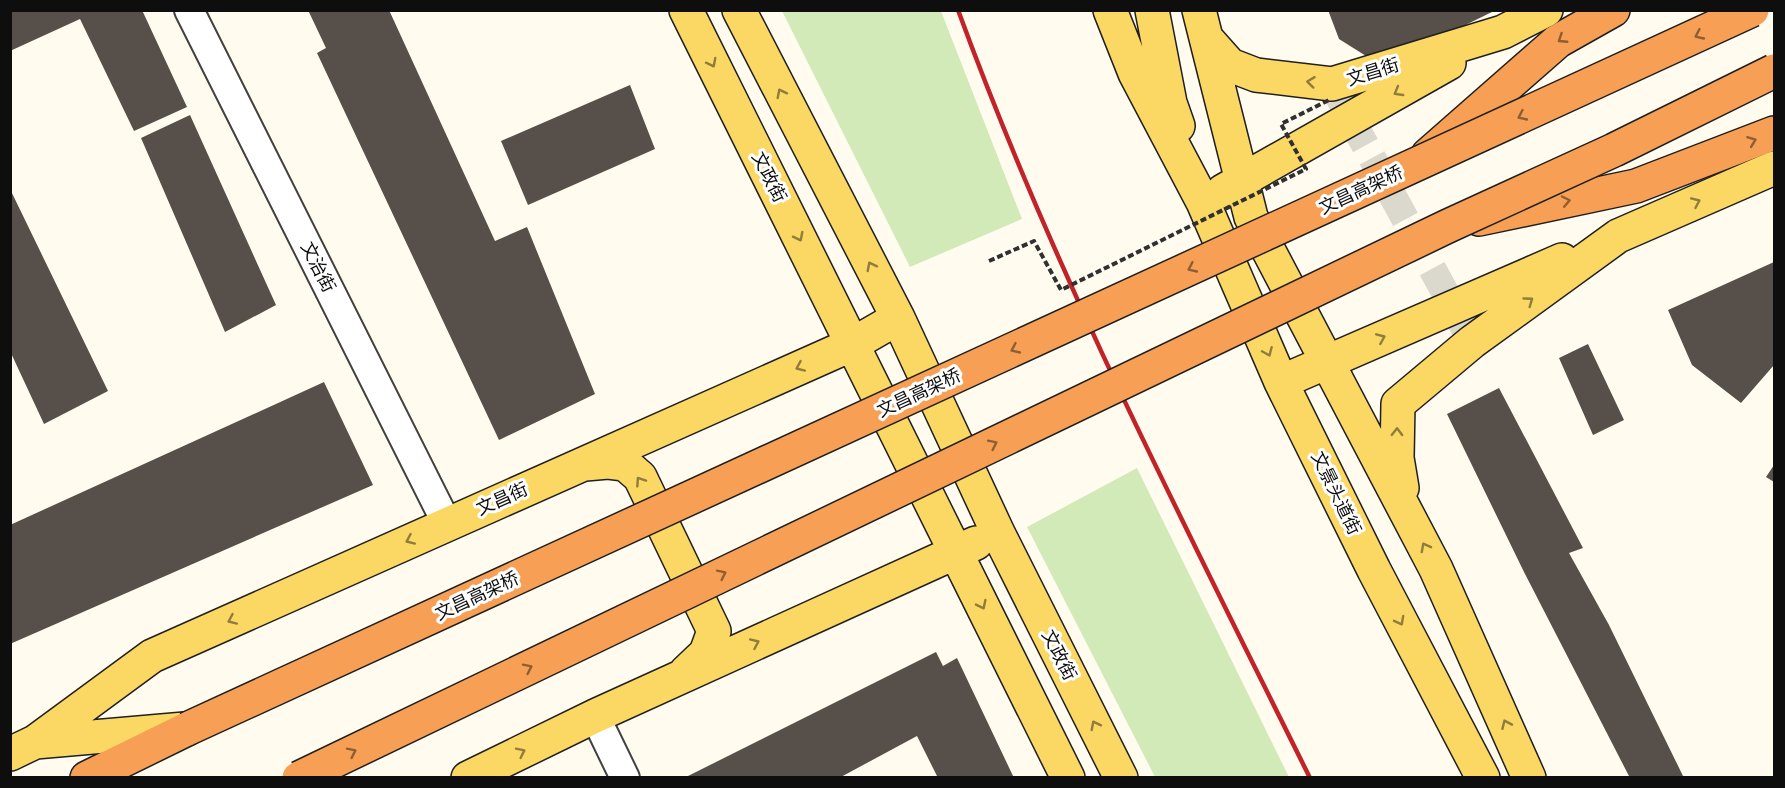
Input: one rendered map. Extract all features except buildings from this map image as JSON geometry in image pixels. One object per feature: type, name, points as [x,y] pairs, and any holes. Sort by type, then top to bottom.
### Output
[{"type":"highway","points":[[1419,164],[1558,41],[1613,10]]},
{"type":"highway","name":"文昌高架桥","points":[[87,777],[1752,10]]},
{"type":"highway","points":[[299,777],[1774,72]]},
{"type":"highway","points":[[1448,226],[1636,186],[1774,133]]},
{"type":"main road","name":"文政街","points":[[686,10],[956,552]]},
{"type":"main road","points":[[739,10],[898,318]]},
{"type":"main road","name":"文景头道街","points":[[1110,10],[1135,73],[1203,202],[1281,382],[1374,570],[1483,777]]},
{"type":"main road","name":"文景头道街","points":[[1152,10],[1170,102],[1203,202],[1328,362]]},
{"type":"main road","name":"文昌街","points":[[1203,24],[1230,65],[1256,75],[1332,84],[1503,32],[1546,10]]},
{"type":"main road","name":"文景头道街","points":[[1203,24],[1251,217],[1436,569],[1529,777]]},
{"type":"main road","points":[[1203,202],[1503,32]]},
{"type":"main road","points":[[1281,382],[1774,168]]},
{"type":"main road","points":[[1406,511],[1397,458],[1398,404],[1472,342],[1618,236]]},
{"type":"main road","name":"文昌街","points":[[23,748],[152,656],[853,344],[898,318]]},
{"type":"main road","name":"文政街","points":[[898,318],[998,533],[1121,777]]},
{"type":"main road","points":[[582,464],[608,462],[625,464],[640,477],[714,631],[706,653],[681,677]]},
{"type":"main road","points":[[468,777],[594,716],[998,533]]},
{"type":"main road","points":[[956,552],[1068,777]]},
{"type":"main road","points":[[23,748],[187,729]]},
{"type":"street","name":"文治街","points":[[189,10],[447,524]]},
{"type":"street","points":[[594,716],[625,777]]},
{"type":"path","points":[[989,261],[1034,240],[1062,290],[1306,169],[1281,124],[1331,99]]},
{"type":"green space","points":[[782,11],[941,11],[1022,219],[910,267]]},
{"type":"green space","points":[[1137,468],[1289,777],[1155,777],[1027,527]]},
{"type":"tunnel","points":[[1332,84],[1472,342]]},
{"type":"railway","points":[[958,10],[1036,206],[1079,303],[1169,494],[1310,778]]}]
